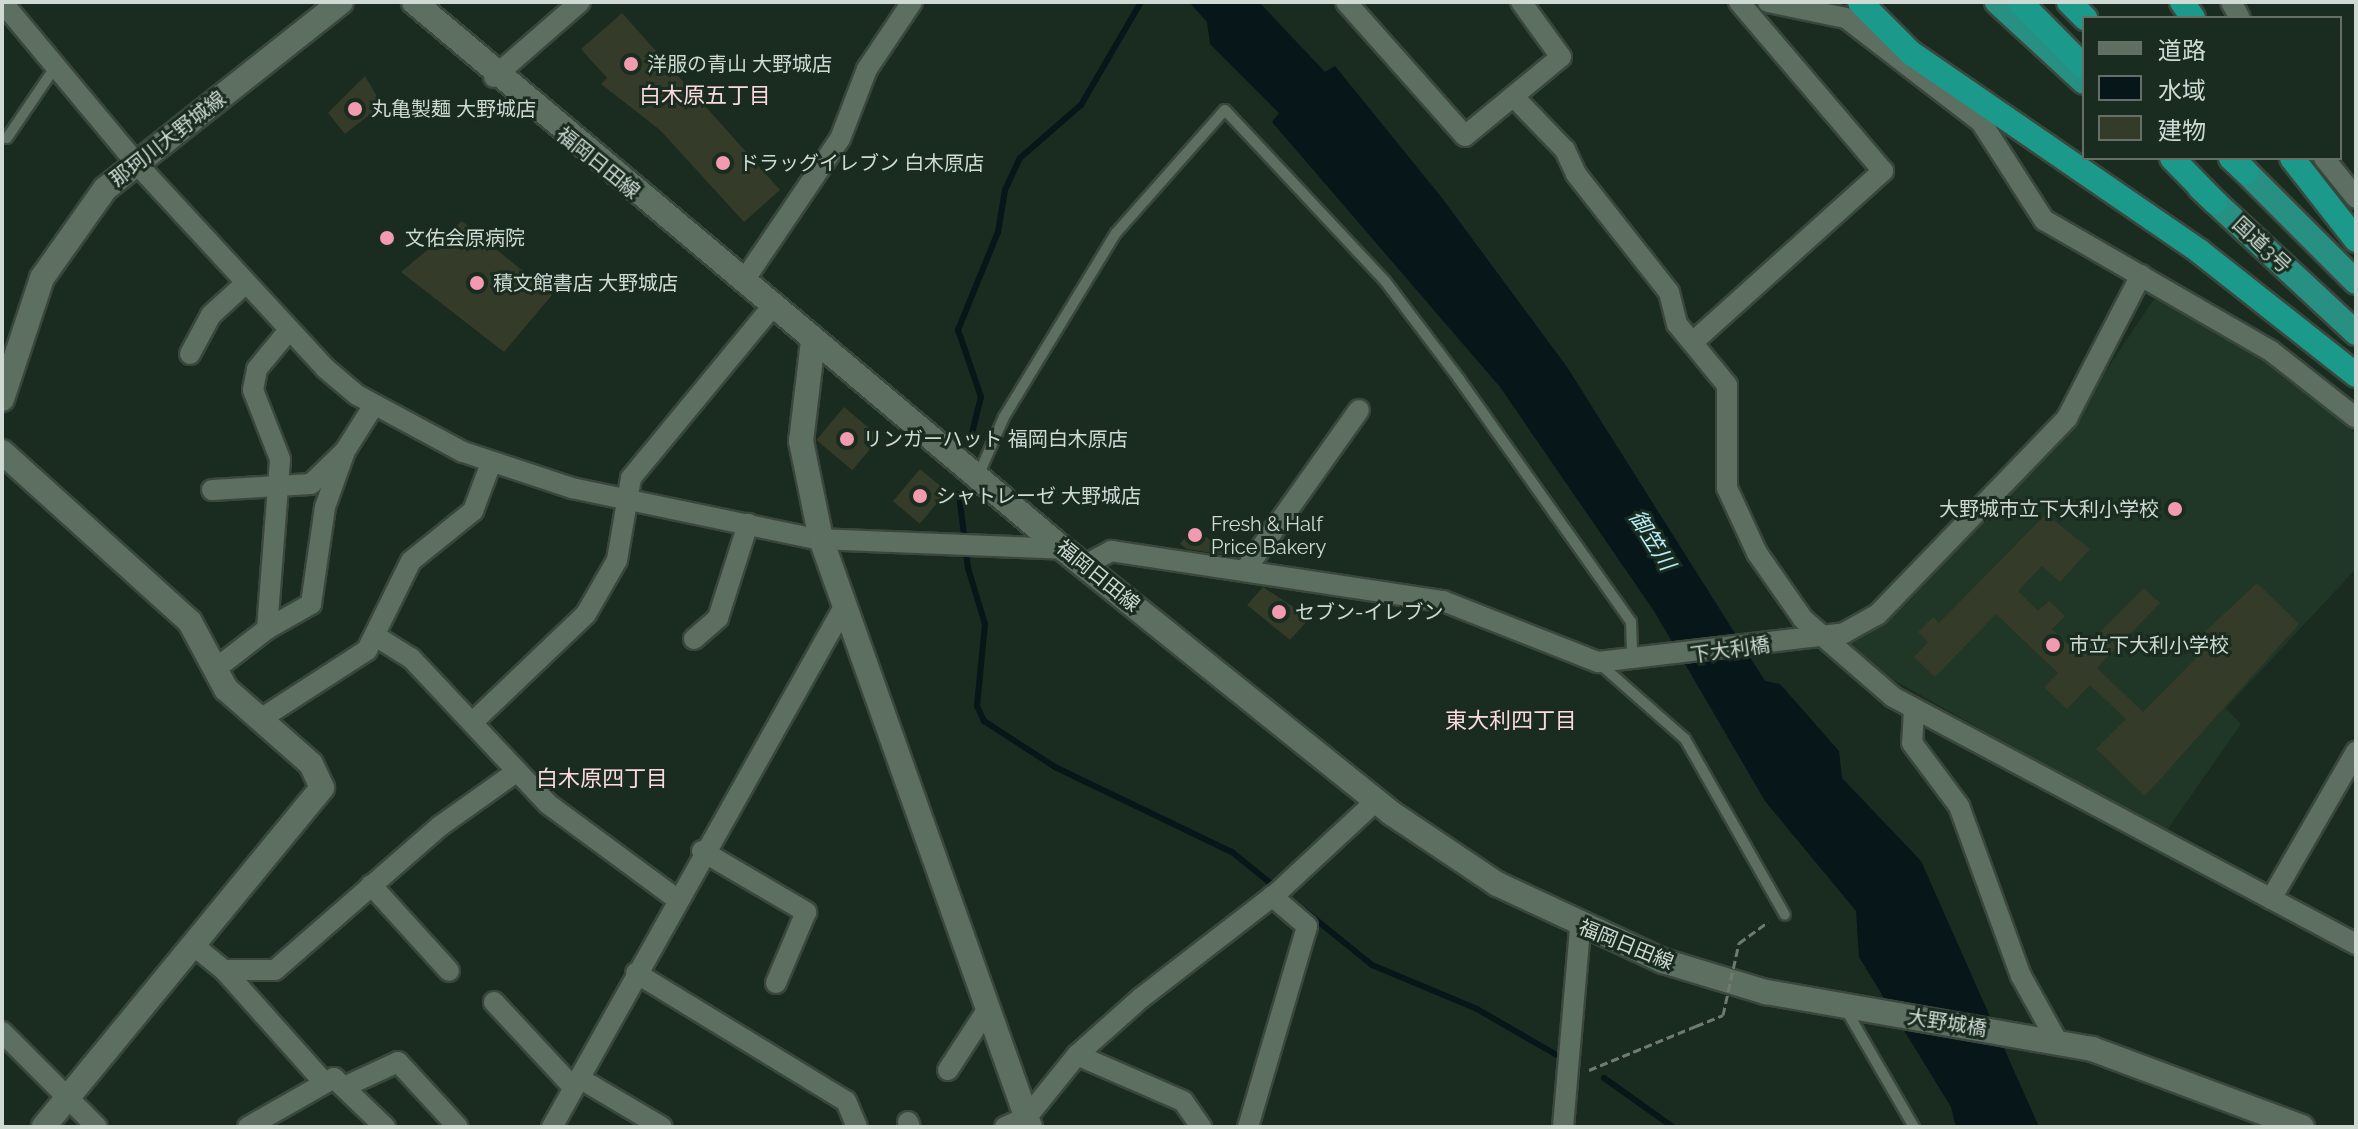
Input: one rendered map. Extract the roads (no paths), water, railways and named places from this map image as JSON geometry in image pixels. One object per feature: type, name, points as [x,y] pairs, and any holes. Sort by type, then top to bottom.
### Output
[{"type":"highway","points":[[1860,2],[1911,53],[2082,171],[2356,375]]},
{"type":"highway","points":[[1997,2],[2082,80]]},
{"type":"highway","points":[[2020,2],[2082,65]]},
{"type":"highway","name":"国道3号","points":[[2172,160],[2356,333]]},
{"type":"highway","points":[[2294,160],[2356,240]]},
{"type":"highway","name":"国道3号","points":[[2236,163],[2356,282]]},
{"type":"main road","name":"那珂川大野城線","points":[[2,399],[9,346],[42,278],[70,234],[136,163],[341,2]]},
{"type":"main road","name":"福岡日田線","points":[[414,2],[494,77],[1063,549],[1376,801],[1497,884],[1580,928],[1692,970],[1853,1008]]},
{"type":"main road","points":[[813,341],[801,441],[821,539],[987,1010],[1020,1124]]},
{"type":"main road","points":[[2,452],[190,622],[214,670],[259,720],[311,764],[322,788],[44,1127]]},
{"type":"main road","name":"大野城橋","points":[[1853,1008],[2045,1039]]},
{"type":"main road","points":[[2045,1039],[2143,1064],[2302,1127]]},
{"type":"street","points":[[494,77],[580,2]]},
{"type":"street","points":[[743,282],[840,139],[867,69],[912,2]]},
{"type":"street","points":[[1346,2],[1465,136],[1561,57],[1521,2]]},
{"type":"street","points":[[1693,342],[1883,171],[1739,2]]},
{"type":"street","points":[[1768,2],[1846,18],[1981,122],[2044,220],[2271,351],[2356,418]]},
{"type":"street","points":[[10,4],[56,66],[136,163],[245,284],[289,330],[374,405],[491,463],[631,500],[821,539],[963,542],[1063,549]]},
{"type":"street","points":[[1514,97],[1547,127],[1647,261],[1693,342],[1727,385],[1727,488],[1780,590],[1816,638],[1859,673],[1914,709],[2356,944]]},
{"type":"street","points":[[2326,160],[2356,198]]},
{"type":"street","name":"下大利橋","points":[[1598,662],[1642,662],[1816,638],[1877,615],[2067,418],[2141,275]]},
{"type":"street","points":[[190,354],[211,315],[245,284]]},
{"type":"street","points":[[474,721],[586,614],[617,560],[631,500],[631,478],[772,307]]},
{"type":"street","points":[[267,629],[278,490],[277,440],[253,390],[257,369],[289,330]]},
{"type":"street","points":[[214,670],[267,629],[311,604],[325,507],[345,451],[374,405]]},
{"type":"street","points":[[1246,569],[1359,410]]},
{"type":"street","points":[[212,490],[278,490],[311,484],[345,451]]},
{"type":"street","points":[[259,720],[377,637],[411,561],[473,511],[491,463]]},
{"type":"street","points":[[694,639],[718,618],[748,524]]},
{"type":"street","points":[[1085,565],[1111,551],[1443,601],[1598,662]]},
{"type":"street","points":[[553,1127],[702,851],[845,605]]},
{"type":"street","points":[[377,637],[411,658],[474,721],[516,772],[548,804],[677,899]]},
{"type":"street","points":[[1914,709],[1912,743],[1959,806],[2045,1039]]},
{"type":"street","points":[[2271,899],[2356,752]]},
{"type":"street","points":[[224,970],[275,970],[371,885],[516,772]]},
{"type":"street","points":[[1020,1124],[1077,1055],[1279,890],[1376,801]]},
{"type":"street","points":[[702,851],[806,912],[776,983]]},
{"type":"street","points":[[371,885],[449,971]]},
{"type":"street","points":[[1248,1127],[1307,926],[1279,890]]},
{"type":"street","points":[[1563,1127],[1580,928]]},
{"type":"street","points":[[193,945],[224,970],[323,1081],[346,1086],[385,1127]]},
{"type":"street","points":[[636,973],[846,1101],[857,1127]]},
{"type":"street","points":[[494,1002],[576,1083],[662,1127]]},
{"type":"street","points":[[948,1070],[987,1010]]},
{"type":"street","points":[[2,1032],[97,1127]]},
{"type":"street","points":[[1077,1055],[1183,1101],[1201,1127]]},
{"type":"street","points":[[346,1086],[398,1062],[458,1127]]},
{"type":"street","points":[[248,1127],[323,1081]]},
{"type":"lane","points":[[7,138],[56,66]]},
{"type":"lane","points":[[978,478],[1004,417],[1116,233],[1225,110],[1385,281],[1459,379],[1631,622],[1642,662]]},
{"type":"lane","points":[[1598,662],[1685,739],[1785,915]]},
{"type":"lane","points":[[1853,1008],[1914,1127]]},
{"type":"water","name":"御笠川","points":[[1189,2],[1259,2],[1325,72],[1335,66],[1442,198],[1567,367],[1765,681],[1780,684],[1839,751],[1842,778],[1921,861],[2039,1127],[1956,1127],[1951,1107],[1859,957],[1856,911],[1765,801],[1654,611],[1500,387],[1272,122],[1279,113],[1210,44],[1207,22]]},
{"type":"waterway","points":[[971,437],[981,397],[958,330],[998,232],[1005,190],[1020,158],[1081,105],[1141,2]]},
{"type":"waterway","points":[[959,494],[968,568],[985,624],[977,706],[984,721],[1055,767],[1232,852],[1372,965],[1477,1009],[1562,1058]]},
{"type":"waterway","points":[[1604,1078],[1673,1127]]},
{"type":"place","name":"洋服の青山 大野城店","points":[[631,64]]},
{"type":"place","name":"丸亀製麺 大野城店","points":[[355,109]]},
{"type":"place","name":"ドラッグイレブン 白木原店","points":[[723,163]]},
{"type":"place","name":"文佑会原病院","points":[[387,238]]},
{"type":"place","name":"積文館書店 大野城店","points":[[477,283]]},
{"type":"place","name":"リンガーハット 福岡白木原店","points":[[847,439]]},
{"type":"place","name":"シャトレーゼ 大野城店","points":[[920,496]]},
{"type":"place","name":"大野城市立下大利小学校","points":[[2175,509]]},
{"type":"place","name":"Fresh & Half Price Bakery","points":[[1195,535]]},
{"type":"place","name":"セブン-イレブン","points":[[1279,612]]},
{"type":"place","name":"市立下大利小学校","points":[[2053,645]]},
{"type":"district","name":"白木原五丁目","points":[[705,96]]},
{"type":"district","name":"東大利四丁目","points":[[1511,721]]},
{"type":"district","name":"白木原四丁目","points":[[602,779]]}]
